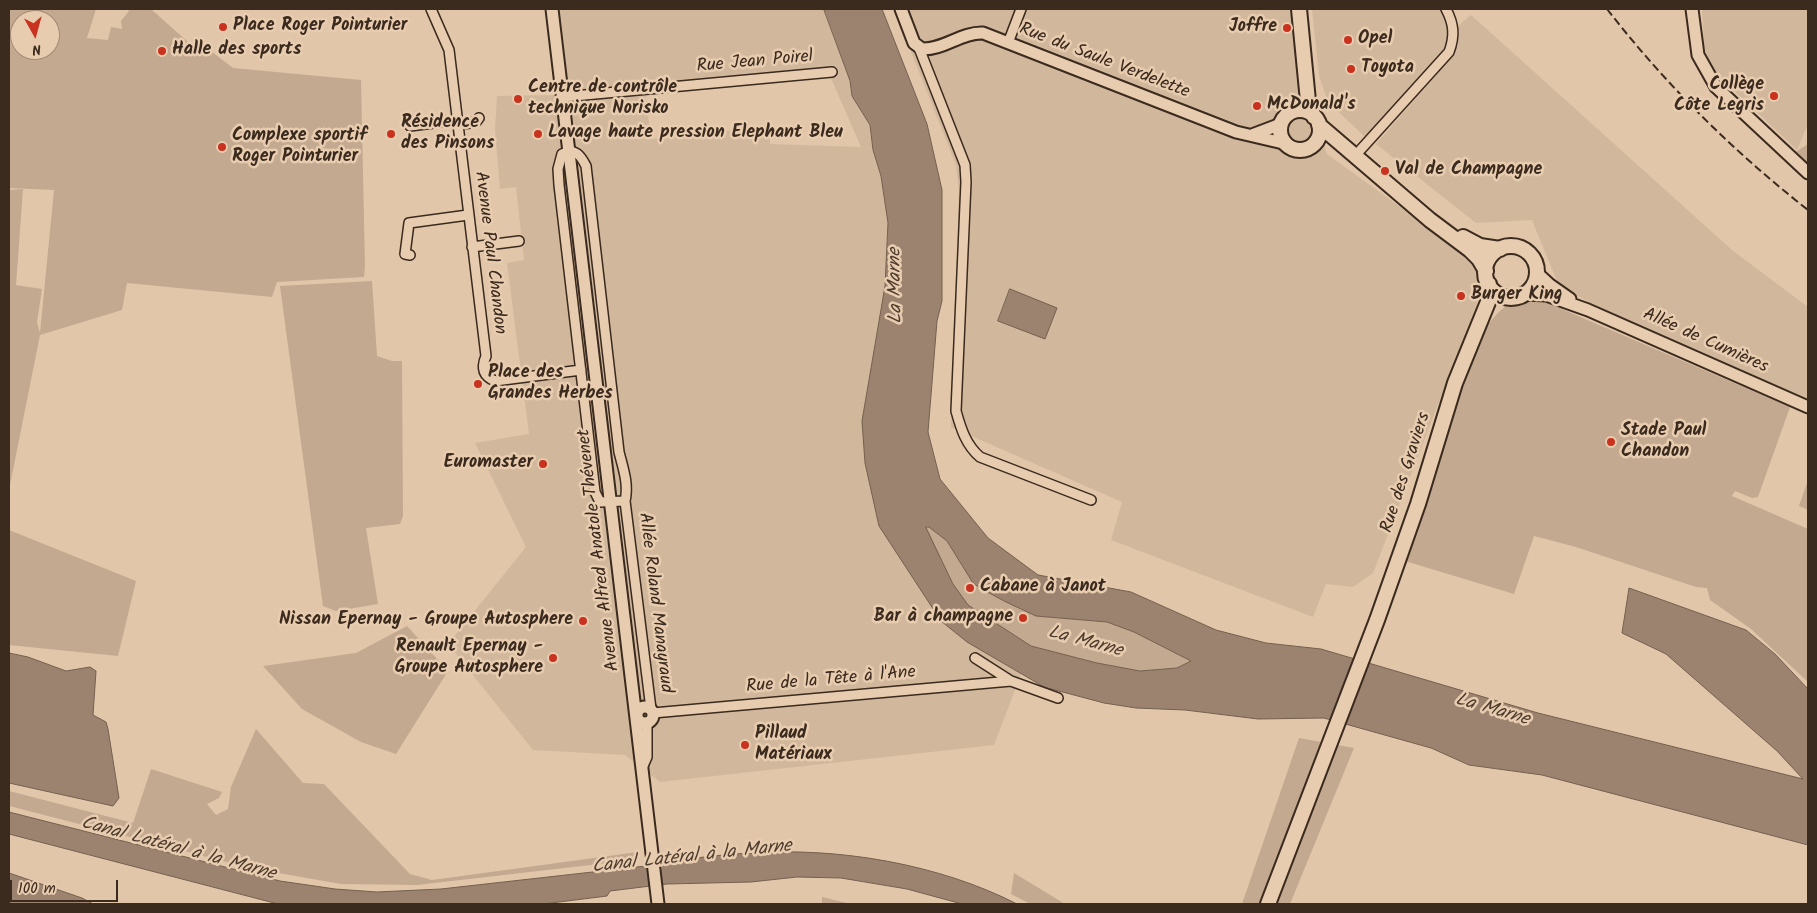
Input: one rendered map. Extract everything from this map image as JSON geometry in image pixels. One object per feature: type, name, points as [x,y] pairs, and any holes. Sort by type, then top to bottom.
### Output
[{"type":"main road","name":"Avenue Alfred Anatole Thévenet","points":[[552,9],[635,695],[646,714],[643,766],[658,903]]},
{"type":"main road","points":[[901,9],[914,43],[919,48]]},
{"type":"main road","points":[[1299,9],[1308,101],[1317,121],[1318,137],[1312,146]]},
{"type":"main road","points":[[1692,9],[1698,55],[1716,87],[1808,173]]},
{"type":"main road","name":"Rue du Saule Verdelette","points":[[919,48],[930,49],[977,33],[1008,42],[1247,135],[1284,143]]},
{"type":"main road","points":[[1294,111],[1301,91],[1303,57]]},
{"type":"main road","points":[[1352,155],[1331,145],[1312,146],[1301,150],[1290,148],[1284,143],[1280,130],[1281,124],[1284,118],[1294,111],[1305,111],[1352,155],[1414,206],[1470,250],[1479,259],[1487,278],[1499,295],[1519,296],[1534,285],[1537,273],[1532,257],[1525,251],[1508,247],[1500,249],[1480,246],[1414,206]]},
{"type":"main road","points":[[1247,135],[1268,131],[1281,124]]},
{"type":"main road","points":[[1487,278],[1490,258],[1500,249]]},
{"type":"main road","name":"Allée de Cumières","points":[[1537,273],[1550,285],[1588,310]]},
{"type":"main road","name":"Rue des Graviers","points":[[1268,904],[1418,504],[1455,383],[1488,302],[1487,278]]},
{"type":"main road","name":"Allée de Cumières","points":[[1519,296],[1546,295],[1588,310],[1808,407]]},
{"type":"main road","name":"Rue des Graviers","points":[[1474,338],[1496,310],[1519,296]]},
{"type":"street","name":"Avenue Paul Chandon","points":[[431,9],[449,50],[456,122],[486,356],[483,368],[486,376],[495,381],[581,370]]},
{"type":"street","points":[[1008,42],[1021,9]]},
{"type":"street","points":[[1352,155],[1449,52],[1454,35],[1451,19],[1446,9]]},
{"type":"street","points":[[919,48],[965,165],[966,182],[956,410],[961,427],[969,448],[980,457],[1091,500]]},
{"type":"street","name":"Rue Jean Poirel","points":[[563,97],[832,72]]},
{"type":"street","points":[[410,126],[476,122],[479,118]]},
{"type":"street","points":[[568,151],[562,154],[558,169],[595,492],[600,502],[625,501]]},
{"type":"street","name":"Allée Roland Manayraud","points":[[568,151],[576,152],[582,157],[586,166],[619,452],[627,492],[625,501],[646,714]]},
{"type":"street","points":[[410,255],[405,254],[409,223],[468,215]]},
{"type":"street","points":[[472,247],[520,241]]},
{"type":"street","points":[[975,658],[1011,680],[1058,698]]},
{"type":"street","name":"Rue de la Tête à l'Ane","points":[[646,714],[1011,680]]},
{"type":"shaded area","name":"Complexe sportif Roger Pointurier","points":[[9,9],[96,9],[87,38],[108,40],[111,27],[122,29],[121,21],[129,11],[127,9],[151,9],[188,42],[187,45],[196,53],[203,45],[233,68],[361,80],[364,277],[277,282],[272,297],[127,283],[122,310],[40,335],[9,490],[9,190],[23,189],[16,285],[42,289],[37,322],[40,333],[54,190],[9,188]]},
{"type":"shaded area","points":[[557,9],[824,9],[850,81],[852,96],[870,125],[873,150],[881,176],[888,223],[885,286],[880,323],[1007,666],[1021,674],[994,745],[660,782],[625,755],[533,750],[448,644],[526,547],[475,443],[529,434],[507,263],[524,260],[516,187],[500,189],[495,130],[497,96],[556,95],[565,100],[645,92],[651,139],[769,126],[770,144],[861,147],[827,69],[567,94]]},
{"type":"shaded area","points":[[894,9],[1293,9],[1298,72],[1327,154],[1475,261],[1484,285],[1373,573],[1353,587],[1326,584],[1313,617],[1111,540],[1122,502],[951,427],[959,191],[956,165]]},
{"type":"shaded area","points":[[1312,9],[1441,9],[1449,23],[1450,38],[1444,51],[1365,137],[1328,102],[1319,76]]},
{"type":"shaded area","name":"Collège Côte Legris","points":[[1702,9],[1808,9],[1808,124],[1797,150],[1711,69],[1704,45]]},
{"type":"shaded area","points":[[1471,15],[1732,250],[1808,307],[1808,400],[1621,319],[1559,286],[1532,220],[1476,223],[1376,144],[1451,58],[1458,44],[1458,26]]},
{"type":"shaded area","points":[[1808,144],[1808,165],[1794,153]]},
{"type":"shaded area","points":[[372,281],[377,356],[392,361],[402,361],[403,516],[400,524],[366,528],[378,604],[336,611],[323,606],[280,286]]},
{"type":"shaded area","name":"Stade Paul Chandon","points":[[1534,297],[1790,407],[1758,497],[1752,498],[1735,491],[1732,496],[1808,529],[1808,682],[1751,629],[1710,600],[1707,588],[1696,587],[1576,547],[1534,536],[1514,594],[1405,561],[1467,367],[1478,342],[1494,317],[1508,305]]},
{"type":"shaded area","points":[[1808,480],[1808,510],[1799,506]]},
{"type":"shaded area","points":[[926,527],[929,527],[947,541],[973,583],[1006,602],[1036,616],[1107,622],[1134,632],[1191,661],[1178,668],[1140,671],[1097,663],[1031,646],[968,605],[953,584]]},
{"type":"shaded area","points":[[9,530],[136,581],[118,656],[9,645]]},
{"type":"shaded area","points":[[407,626],[448,671],[396,754],[361,742],[302,709],[263,666],[356,653]]},
{"type":"shaded area","points":[[256,729],[303,783],[324,784],[410,874],[432,880],[638,852],[634,860],[417,885],[341,884],[250,868],[9,806],[9,791],[133,823],[151,769],[222,792],[219,798],[207,804],[216,815],[228,809],[231,787]]},
{"type":"shaded area","points":[[1299,738],[1354,748],[1290,904],[1242,904]]},
{"type":"shaded area","points":[[1014,873],[1065,904],[1030,904],[1011,894]]},
{"type":"shaded area","points":[[822,897],[851,904],[822,904]]},
{"type":"water","name":"La Marne","points":[[824,9],[882,9],[927,124],[942,190],[942,301],[937,321],[928,432],[940,479],[988,538],[1038,575],[1131,592],[1216,630],[1266,643],[1321,649],[1538,713],[1803,779],[1777,751],[1666,654],[1622,633],[1629,588],[1746,630],[1775,654],[1808,689],[1808,845],[1542,775],[1469,765],[1431,748],[1324,718],[1258,719],[1185,710],[1136,708],[1104,703],[1044,687],[967,642],[941,621],[879,526],[865,463],[862,421],[885,286],[888,223],[881,176],[873,150],[870,125],[852,96],[850,81]],"holes":[[[926,527],[929,527],[947,541],[973,583],[1006,602],[1036,616],[1107,622],[1134,632],[1191,661],[1177,668],[1140,671],[1097,663],[1031,646],[968,605],[953,584]]]},
{"type":"water","points":[[1010,289],[1057,308],[1045,339],[998,321]]},
{"type":"water","points":[[9,653],[28,657],[66,671],[90,667],[96,671],[93,715],[106,722],[108,729],[119,798],[113,806],[9,783]]},
{"type":"water","points":[[9,812],[280,881],[335,889],[377,892],[441,889],[664,864],[675,860],[784,852],[853,856],[887,861],[955,878],[1017,904],[962,904],[907,889],[841,878],[797,877],[751,882],[667,884],[610,891],[607,896],[543,904],[278,904],[9,834]]},
{"type":"water","points":[[9,873],[82,898],[93,904],[9,904]]},
{"type":"railway","points":[[1607,9],[1653,64],[1702,116],[1727,141],[1808,210]]},
{"type":"place","name":"Place Roger Pointurier","points":[[223,27]]},
{"type":"place","name":"Joffre","points":[[1287,28]]},
{"type":"place","name":"Opel","points":[[1348,40]]},
{"type":"place","name":"Halle des sports","points":[[162,51]]},
{"type":"place","name":"Toyota","points":[[1351,69]]},
{"type":"place","name":"Collège Côte Legris","points":[[1774,96]]},
{"type":"place","name":"Centre de contrôle technique Norisko","points":[[518,99]]},
{"type":"place","name":"McDonald's","points":[[1257,106]]},
{"type":"place","name":"Résidence des Pinsons","points":[[391,134]]},
{"type":"place","name":"Lavage haute pression Elephant Bleu","points":[[538,134]]},
{"type":"place","name":"Complexe sportif Roger Pointurier","points":[[222,147]]},
{"type":"place","name":"Val de Champagne","points":[[1385,171]]},
{"type":"place","name":"Burger King","points":[[1461,296]]},
{"type":"place","name":"Place des Grandes Herbes","points":[[478,384]]},
{"type":"place","name":"Stade Paul Chandon","points":[[1611,442]]},
{"type":"place","name":"Euromaster","points":[[543,464]]},
{"type":"place","name":"Cabane à Janot","points":[[970,588]]},
{"type":"place","name":"Bar à champagne","points":[[1023,618]]},
{"type":"place","name":"Nissan Epernay - Groupe Autosphere","points":[[583,621]]},
{"type":"place","name":"Renault Epernay - Groupe Autosphere","points":[[553,658]]},
{"type":"place","name":"Pillaud Matériaux","points":[[745,745]]},
{"type":"water label","name":"Canal Latéral à la Marne","points":[[178,850]]},
{"type":"water label","name":"Canal Latéral à la Marne","points":[[692,858]]}]
